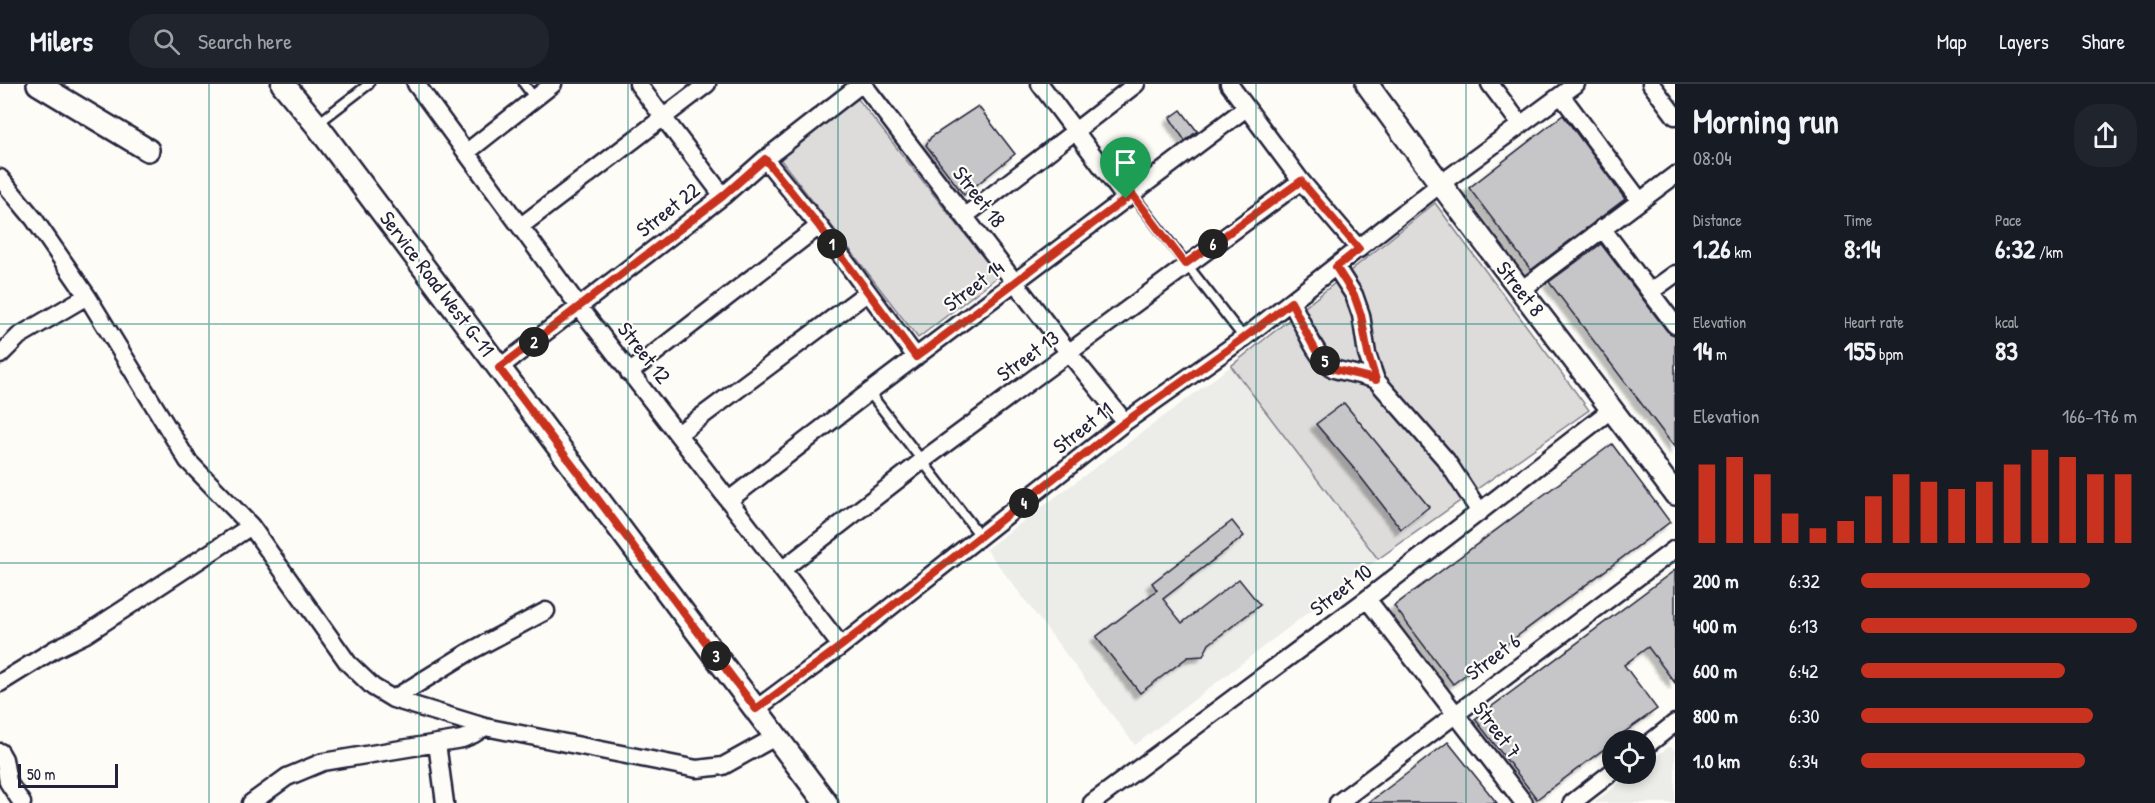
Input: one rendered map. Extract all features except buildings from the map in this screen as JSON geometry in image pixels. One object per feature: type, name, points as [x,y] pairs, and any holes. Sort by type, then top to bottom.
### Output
[{"type":"main road","name":"Service Road West G-11","points":[[283,84],[316,124],[826,803]]},
{"type":"street","points":[[38,84],[148,150]]},
{"type":"street","name":"Street 12","points":[[416,84],[580,308],[841,646]]},
{"type":"street","points":[[466,152],[529,91],[553,84]]},
{"type":"street","points":[[638,84],[723,196]]},
{"type":"street","points":[[521,226],[707,84]]},
{"type":"street","name":"Street 22","points":[[499,368],[580,308],[862,84]]},
{"type":"street","name":"Street 18","points":[[862,84],[1069,353],[1125,422]]},
{"type":"street","points":[[1040,84],[1129,196]]},
{"type":"street","points":[[965,216],[1136,84]]},
{"type":"street","points":[[1228,84],[1301,181],[1359,249]]},
{"type":"street","name":"Street 8","points":[[1366,84],[1439,185],[1675,494]]},
{"type":"street","points":[[1490,84],[1521,125]]},
{"type":"street","name":"Street 11","points":[[756,709],[841,646],[1125,422],[1244,338],[1439,185],[1576,84]]},
{"type":"street","points":[[1651,84],[1675,116]]},
{"type":"street","points":[[1561,95],[1640,201]]},
{"type":"street","name":"Street 14","points":[[729,500],[1246,108]]},
{"type":"street","points":[[765,159],[819,226],[916,357]]},
{"type":"street","points":[[1521,290],[1675,175]]},
{"type":"street","points":[[0,178],[33,219],[87,296],[188,461],[251,526],[348,663],[373,687],[393,699],[485,727],[697,769],[723,766],[777,736]]},
{"type":"street","name":"Street 13","points":[[783,569],[922,461],[1185,264],[1301,181]]},
{"type":"street","points":[[629,372],[819,226]]},
{"type":"street","points":[[1602,228],[1675,325]]},
{"type":"street","points":[[1336,267],[1358,305],[1376,380],[1446,460],[1480,512]]},
{"type":"street","points":[[1650,292],[1675,274]]},
{"type":"street","points":[[678,434],[868,292]]},
{"type":"street","points":[[0,355],[19,336],[87,296]]},
{"type":"street","points":[[1291,302],[1316,352],[1332,368],[1376,380]]},
{"type":"street","name":"Street 10","points":[[1092,803],[1367,599],[1612,409]]},
{"type":"street","points":[[0,683],[55,649],[86,634],[251,526]]},
{"type":"street","name":"Street 6","points":[[1338,803],[1675,549]]},
{"type":"street","name":"Street 7","points":[[1367,599],[1524,803]]},
{"type":"street","points":[[393,699],[469,652],[546,611]]},
{"type":"street","points":[[1656,738],[1675,723]]},
{"type":"street","points":[[251,803],[287,777],[323,762],[462,739],[485,727]]},
{"type":"street","points":[[437,743],[446,803]]},
{"type":"street","points":[[0,752],[4,759],[8,782],[22,803]]},
{"type":"street","points":[[1572,803],[1602,779]]},
{"type":"lane","points":[[316,124],[369,84]]},
{"type":"lane","points":[[1129,196],[1244,338]]},
{"type":"lane","points":[[869,392],[981,537]]},
{"type":"shaded area","points":[[858,99],[998,276],[918,338],[777,155]]},
{"type":"shaded area","points":[[1435,203],[1589,410],[1378,559],[1231,366]]},
{"type":"shaded area","points":[[1231,366],[1378,559],[1135,745],[986,549]]},
{"type":"shaded area","points":[[1670,746],[1675,751],[1675,803],[1593,803],[1619,784],[1656,784],[1656,756]]},
{"type":"route","points":[[765,159],[819,226],[916,357],[1126,199],[1132,194],[1185,264],[1301,181],[1359,249],[1336,267],[1354,295],[1376,380],[1332,368],[1316,352],[1291,302],[1125,422],[841,646],[756,709],[499,368],[723,196],[765,159]]}]
